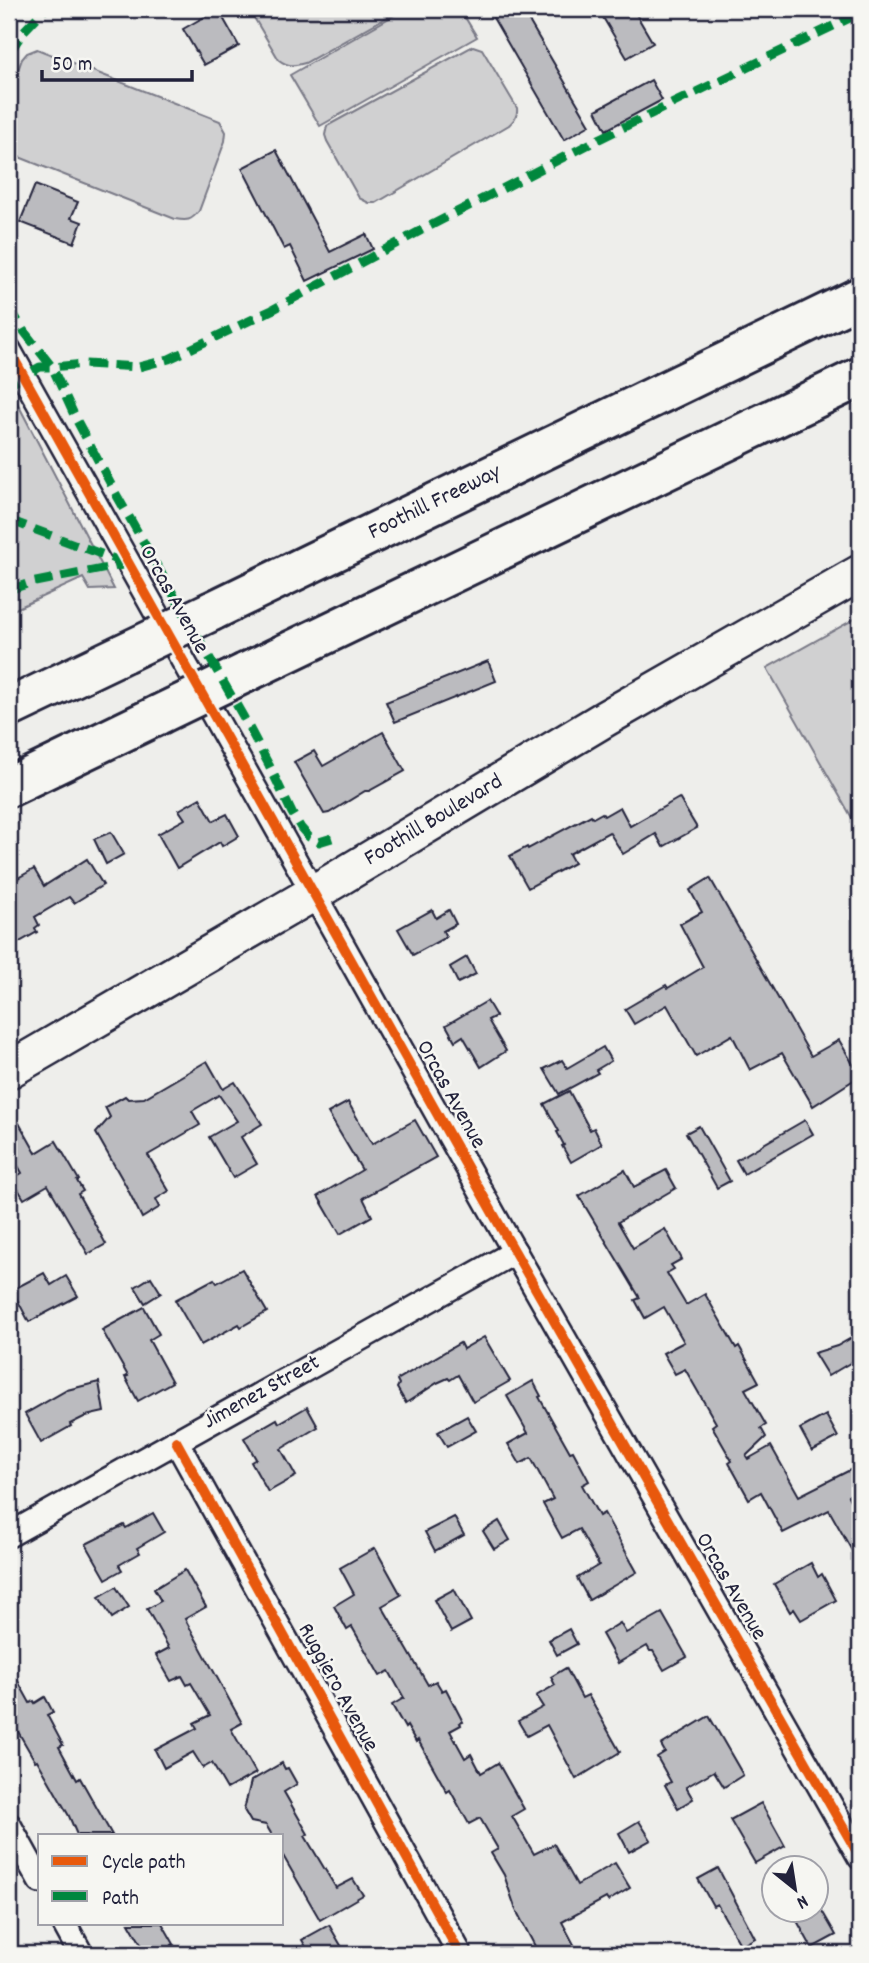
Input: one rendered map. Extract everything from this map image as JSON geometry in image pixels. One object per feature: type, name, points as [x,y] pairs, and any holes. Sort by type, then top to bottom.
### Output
[{"type":"highway","name":"Foothill Freeway","points":[[9,708],[860,297]]},
{"type":"highway","points":[[9,787],[860,377]]},
{"type":"main road","name":"Foothill Boulevard","points":[[9,1070],[312,894],[606,718],[860,573]]},
{"type":"street","name":"Orcas Avenue","points":[[9,350],[312,894],[860,1857]]},
{"type":"street","name":"Jimenez Street","points":[[9,1535],[515,1252]]},
{"type":"street","name":"Ruggiero Avenue","points":[[176,1441],[460,1954]]},
{"type":"street","points":[[12,1839],[38,1878]]},
{"type":"street","points":[[65,1924],[81,1954]]},
{"type":"shaded area","points":[[249,9],[401,9],[305,63],[291,65],[279,60]]},
{"type":"shaded area","points":[[405,9],[460,9],[477,37],[320,126],[290,75]]},
{"type":"shaded area","points":[[473,46],[482,49],[517,108],[514,120],[376,203],[359,198],[327,141],[327,126]]},
{"type":"shaded area","points":[[37,49],[220,121],[226,132],[225,141],[196,214],[188,220],[175,219],[9,153],[9,95],[22,59],[27,53]]},
{"type":"shaded area","points":[[9,387],[114,589],[90,590],[83,578],[9,612]]},
{"type":"shaded area","points":[[860,616],[860,832],[767,668]]},
{"type":"building","points":[[218,9],[239,46],[204,65],[183,29]]},
{"type":"building","points":[[488,9],[522,9],[590,125],[564,140]]},
{"type":"building","points":[[598,9],[633,9],[653,43],[627,58]]},
{"type":"building","points":[[651,80],[662,100],[606,130],[596,110]]},
{"type":"building","points":[[276,150],[330,252],[366,234],[373,249],[307,281],[290,246],[284,249],[242,168]]},
{"type":"building","points":[[35,185],[78,202],[71,218],[82,222],[74,243],[20,222]]},
{"type":"building","points":[[488,661],[496,681],[395,722],[386,702]]},
{"type":"building","points":[[383,732],[405,771],[324,814],[294,762],[314,751],[323,766]]},
{"type":"building","points":[[200,798],[213,821],[227,814],[239,836],[222,846],[220,842],[177,868],[158,834],[185,819],[179,810]]},
{"type":"building","points":[[679,798],[697,828],[663,847],[656,834],[623,854],[609,832],[569,854],[574,863],[528,888],[510,856],[591,815],[593,818],[602,813],[604,816],[620,807],[630,826]]},
{"type":"building","points":[[111,832],[124,854],[106,864],[94,839]]},
{"type":"building","points":[[87,859],[103,885],[74,903],[69,897],[35,917],[39,925],[35,928],[37,932],[9,948],[9,902],[16,898],[9,883],[34,869],[44,886]]},
{"type":"building","points":[[710,878],[811,1056],[839,1040],[860,1076],[813,1106],[782,1053],[750,1070],[732,1035],[696,1056],[667,1005],[634,1024],[625,1009],[703,967],[680,924],[702,912],[690,890]]},
{"type":"building","points":[[432,910],[436,918],[449,910],[456,924],[443,931],[446,937],[413,955],[398,929]]},
{"type":"building","points":[[467,957],[476,974],[458,983],[450,967]]},
{"type":"building","points":[[487,1001],[496,1016],[488,1020],[506,1051],[481,1067],[463,1036],[455,1041],[446,1025]]},
{"type":"building","points":[[603,1047],[611,1061],[596,1070],[598,1073],[559,1094],[544,1069],[562,1060],[567,1068]]},
{"type":"building","points":[[207,1061],[223,1089],[235,1082],[262,1124],[241,1137],[257,1164],[233,1178],[209,1137],[237,1121],[219,1095],[192,1111],[200,1125],[148,1155],[169,1191],[156,1199],[160,1207],[142,1218],[96,1133],[110,1117],[105,1107],[125,1096],[128,1099],[144,1098]]},
{"type":"building","points":[[569,1091],[590,1130],[594,1128],[602,1144],[571,1162],[562,1146],[564,1145],[557,1132],[559,1131],[544,1104]]},
{"type":"building","points":[[348,1102],[372,1144],[415,1120],[436,1157],[363,1198],[372,1216],[340,1234],[318,1196],[362,1170],[328,1113]]},
{"type":"building","points":[[805,1120],[813,1134],[744,1174],[736,1160]]},
{"type":"building","points":[[19,1123],[36,1153],[56,1141],[79,1180],[77,1181],[83,1191],[78,1194],[106,1244],[88,1254],[48,1185],[24,1199],[12,1179],[22,1173],[9,1150],[9,1129]]},
{"type":"building","points":[[699,1126],[730,1181],[717,1188],[686,1133]]},
{"type":"building","points":[[625,1170],[634,1187],[666,1170],[676,1188],[618,1222],[633,1248],[665,1229],[682,1259],[671,1265],[674,1269],[667,1273],[686,1305],[705,1294],[759,1382],[745,1389],[766,1425],[761,1428],[766,1437],[746,1456],[748,1459],[771,1446],[799,1496],[860,1465],[860,1489],[848,1496],[860,1521],[860,1565],[829,1510],[783,1533],[761,1492],[749,1499],[712,1426],[716,1423],[685,1369],[675,1374],[663,1353],[684,1342],[664,1307],[645,1318],[635,1300],[640,1298],[579,1196]]},
{"type":"building","points":[[242,1269],[267,1312],[201,1345],[175,1300],[214,1279],[217,1283]]},
{"type":"building","points":[[44,1273],[51,1285],[66,1276],[78,1296],[29,1322],[12,1290]]},
{"type":"building","points":[[151,1277],[161,1293],[145,1303],[135,1287]]},
{"type":"building","points":[[144,1307],[159,1334],[149,1340],[172,1382],[138,1401],[125,1377],[128,1376],[102,1330]]},
{"type":"building","points":[[484,1337],[510,1381],[473,1402],[458,1375],[437,1383],[406,1403],[397,1388],[397,1380],[460,1343],[463,1349]]},
{"type":"building","points":[[853,1337],[860,1349],[860,1357],[828,1376],[814,1353],[837,1346]]},
{"type":"building","points":[[533,1381],[541,1396],[539,1397],[589,1481],[582,1485],[599,1516],[604,1513],[637,1572],[589,1600],[577,1578],[599,1565],[579,1529],[562,1538],[543,1504],[553,1499],[531,1458],[520,1464],[508,1444],[528,1433],[507,1396]]},
{"type":"building","points":[[99,1382],[104,1412],[86,1416],[41,1443],[25,1414],[67,1390]]},
{"type":"building","points":[[307,1407],[318,1427],[281,1449],[296,1476],[268,1492],[251,1462],[256,1459],[244,1438],[277,1419],[279,1423]]},
{"type":"building","points":[[826,1415],[838,1437],[812,1451],[800,1429]]},
{"type":"building","points":[[467,1416],[476,1431],[447,1447],[438,1432]]},
{"type":"building","points":[[153,1513],[164,1532],[137,1548],[140,1553],[119,1565],[122,1570],[106,1579],[86,1544],[124,1525],[126,1528]]},
{"type":"building","points":[[454,1517],[464,1535],[435,1551],[425,1532]]},
{"type":"building","points":[[499,1521],[510,1540],[494,1549],[483,1531]]},
{"type":"building","points":[[375,1548],[401,1595],[382,1606],[428,1685],[436,1681],[442,1691],[446,1689],[463,1722],[450,1731],[465,1758],[471,1754],[481,1773],[498,1763],[524,1809],[512,1816],[534,1854],[554,1844],[577,1885],[615,1863],[630,1888],[562,1922],[579,1954],[539,1954],[516,1910],[504,1875],[491,1853],[498,1849],[480,1818],[469,1824],[450,1790],[447,1792],[418,1740],[416,1742],[407,1726],[405,1728],[392,1705],[404,1698],[389,1671],[380,1676],[352,1627],[347,1630],[334,1606],[354,1594],[340,1568]]},
{"type":"building","points":[[811,1563],[818,1577],[822,1574],[836,1600],[801,1620],[794,1609],[790,1612],[774,1584]]},
{"type":"building","points":[[185,1570],[206,1607],[185,1619],[242,1723],[231,1729],[256,1773],[227,1789],[212,1763],[203,1768],[193,1752],[164,1768],[155,1750],[197,1728],[194,1723],[210,1715],[191,1683],[187,1685],[182,1676],[171,1681],[156,1655],[169,1648],[147,1609],[161,1601],[154,1589]]},
{"type":"building","points":[[116,1587],[129,1607],[112,1618],[99,1597]]},
{"type":"building","points":[[454,1589],[471,1621],[451,1632],[434,1600]]},
{"type":"building","points":[[662,1613],[687,1657],[664,1670],[647,1646],[618,1663],[602,1634],[620,1623],[626,1633]]},
{"type":"building","points":[[569,1629],[577,1644],[557,1655],[549,1640]]},
{"type":"building","points":[[9,1665],[30,1703],[45,1697],[53,1712],[47,1715],[63,1745],[59,1747],[111,1834],[77,1834],[37,1760],[35,1761],[9,1716]]},
{"type":"building","points":[[566,1668],[582,1698],[588,1695],[620,1752],[576,1779],[547,1725],[527,1736],[518,1721],[543,1707],[536,1696],[555,1685],[551,1677]]},
{"type":"building","points":[[709,1716],[743,1775],[724,1787],[714,1771],[686,1787],[693,1799],[678,1808],[665,1785],[671,1782],[657,1757],[665,1752],[661,1745]]},
{"type":"building","points":[[282,1763],[285,1769],[288,1768],[297,1784],[284,1792],[308,1834],[305,1836],[336,1888],[353,1879],[363,1895],[320,1920],[284,1857],[284,1834],[271,1834],[266,1825],[251,1822],[244,1810],[251,1781]]},
{"type":"building","points":[[761,1803],[785,1846],[771,1854],[760,1854],[760,1860],[755,1863],[730,1820]]},
{"type":"building","points":[[639,1821],[651,1840],[629,1852],[619,1833]]},
{"type":"building","points":[[718,1868],[755,1938],[741,1946],[717,1904],[713,1906],[698,1879]]},
{"type":"building","points":[[130,1924],[163,1924],[177,1954],[147,1954]]},
{"type":"building","points":[[799,1924],[830,1924],[836,1935],[812,1948]]},
{"type":"building","points":[[329,1925],[346,1954],[310,1954],[302,1940]]},
{"type":"marked path","points":[[9,53],[24,31],[45,9]]},
{"type":"marked path","points":[[9,384],[40,367],[84,364],[139,367],[169,359],[272,310],[597,140],[860,13]]},
{"type":"marked path","points":[[9,306],[23,330],[52,367],[116,494],[244,718],[301,828],[309,837],[319,842],[332,838]]},
{"type":"marked path","points":[[9,520],[128,564]]},
{"type":"marked path","points":[[9,590],[30,583],[128,564]]},
{"type":"cycle path","points":[[9,350],[504,1233],[860,1857]]},
{"type":"cycle path","points":[[176,1441],[460,1954]]}]
